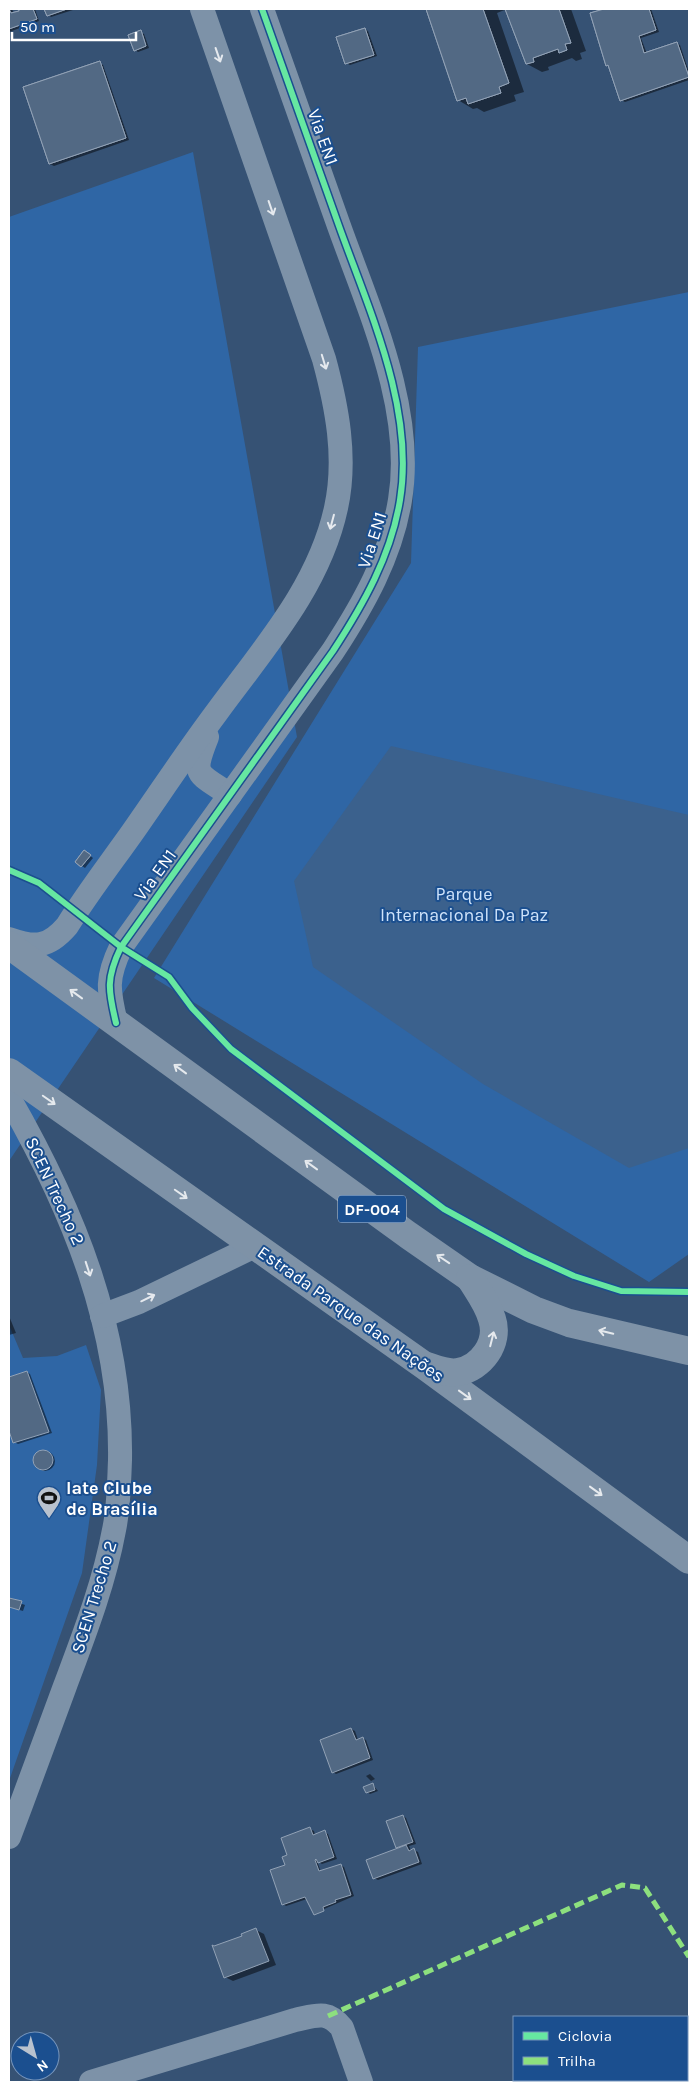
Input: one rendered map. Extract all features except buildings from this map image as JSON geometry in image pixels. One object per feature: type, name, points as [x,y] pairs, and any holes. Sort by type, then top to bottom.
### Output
[{"type":"highway","name":"DF-004","points":[[9,945],[470,1278],[534,1310],[569,1323],[689,1352]]},
{"type":"highway","name":"Estrada Parque das Nações","points":[[9,1072],[426,1366],[689,1560]]},
{"type":"highway","points":[[426,1366],[459,1372],[478,1362],[490,1347],[495,1334],[492,1319],[470,1278]]},
{"type":"highway","points":[[654,1343],[689,1343]]},
{"type":"street","points":[[9,939],[21,943],[41,945],[49,942],[62,932],[279,627],[313,575],[329,534],[336,507],[340,434],[335,398],[324,359],[202,9]]},
{"type":"street","name":"Via EN1","points":[[116,1023],[110,1001],[110,978],[113,963],[121,947],[333,651],[372,585],[386,554],[400,500],[402,462],[398,412],[380,341],[262,9]]},
{"type":"street","points":[[217,712],[197,761],[198,768],[200,774],[230,795]]},
{"type":"street","name":"SCEN Trecho 2","points":[[9,1098],[49,1171],[80,1242],[102,1316],[116,1387],[120,1434],[119,1500],[100,1590],[9,1837]]},
{"type":"street","points":[[102,1316],[139,1302],[255,1246]]},
{"type":"street","points":[[91,2082],[295,2020],[319,2015],[328,2016],[342,2028],[361,2082]]},
{"type":"green space","points":[[193,152],[297,737],[9,1161],[9,217]]},
{"type":"green space","name":"Parque Internacional Da Paz","points":[[689,292],[689,1254],[649,1282],[154,978],[411,563],[418,347]]},
{"type":"green space","name":"Iate Clube de Brasília","points":[[9,1325],[23,1358],[57,1356],[86,1345],[101,1390],[97,1465],[82,1573],[9,1781]]},
{"type":"shaded area","points":[[391,746],[689,815],[689,1148],[629,1168],[483,1084],[313,967],[294,881]]},
{"type":"marked path","points":[[328,2016],[622,1885],[645,1888],[689,1957]]},
{"type":"cycle path","points":[[116,1023],[111,1002],[110,984],[113,967],[121,947],[344,634],[365,598],[383,560],[396,521],[400,500],[403,466],[401,431],[395,395],[386,360],[262,9]]},
{"type":"cycle path","points":[[9,870],[39,883],[121,947],[169,977],[192,1008],[231,1049],[444,1209],[526,1254],[574,1276],[621,1291],[689,1292]]},
{"type":"place","name":"Iate Clube de Brasília","points":[[49,1519]]}]
